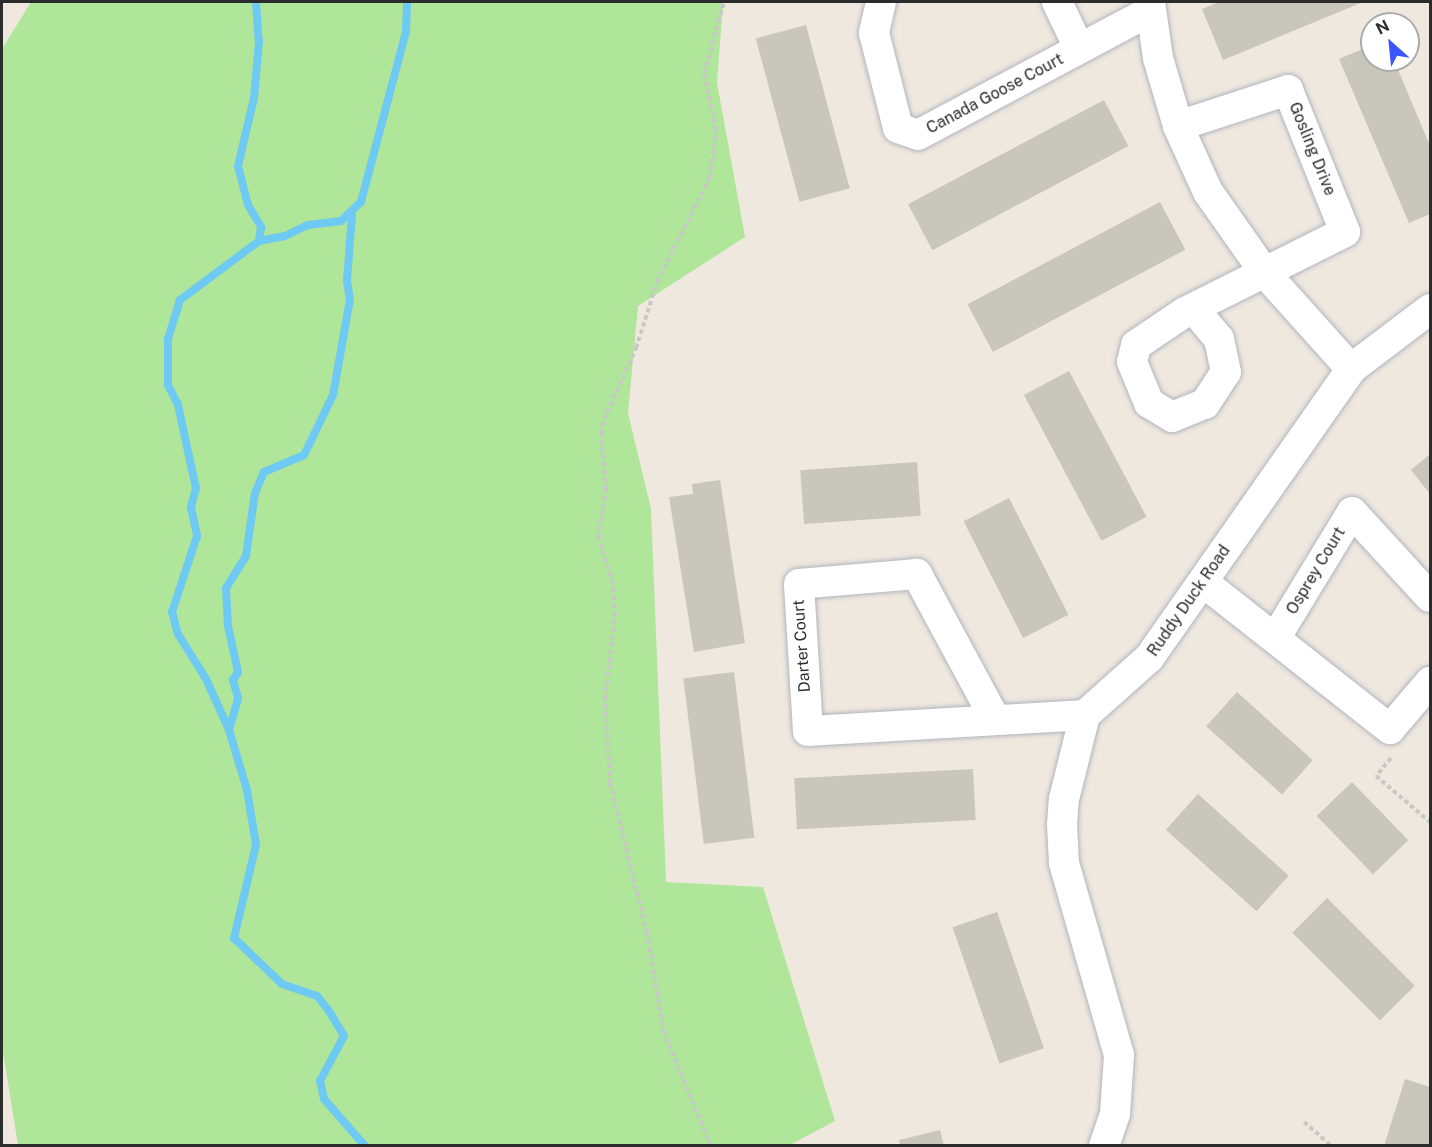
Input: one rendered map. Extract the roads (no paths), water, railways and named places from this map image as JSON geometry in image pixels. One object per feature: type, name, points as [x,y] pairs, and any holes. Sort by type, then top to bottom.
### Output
[{"type":"street","name":"Canada Goose Court","points":[[881,2],[874,33],[898,128],[918,135],[1079,48],[1150,6]]},
{"type":"street","name":"Canada Goose Court","points":[[1057,2],[1079,48]]},
{"type":"street","points":[[1150,6],[1158,58],[1178,126],[1208,192],[1265,273],[1351,369]]},
{"type":"street","name":"Gosling Drive","points":[[1178,126],[1288,90],[1345,232],[1193,308]]},
{"type":"street","name":"Ruddy Duck Road","points":[[1084,715],[1149,658],[1351,369],[1431,309]]},
{"type":"street","name":"Osprey Court","points":[[1276,637],[1352,512],[1431,597]]},
{"type":"street","name":"Darter Court","points":[[995,719],[917,574],[799,584],[808,731],[1084,715]]},
{"type":"street","points":[[1203,582],[1276,637],[1390,729],[1431,682]]},
{"type":"street","points":[[1084,715],[1064,799],[1062,825],[1064,862],[1119,1055],[1115,1114],[1104,1146]]},
{"type":"waterway","points":[[256,2],[259,41],[254,98],[238,166],[248,205],[261,227],[259,241],[180,300],[168,339],[168,385],[178,405],[196,488],[191,507],[197,536],[172,612],[178,634],[206,679],[229,730],[247,790],[256,845],[234,938],[282,984],[317,996],[329,1011],[344,1036],[320,1081],[324,1099],[365,1146]]},
{"type":"waterway","points":[[259,241],[285,236],[308,225],[341,221],[361,202],[406,32],[407,2]]},
{"type":"waterway","points":[[229,730],[238,698],[233,680],[238,672],[228,626],[226,588],[246,556],[255,493],[264,472],[304,455],[333,395],[350,300],[347,280],[352,215]]}]
